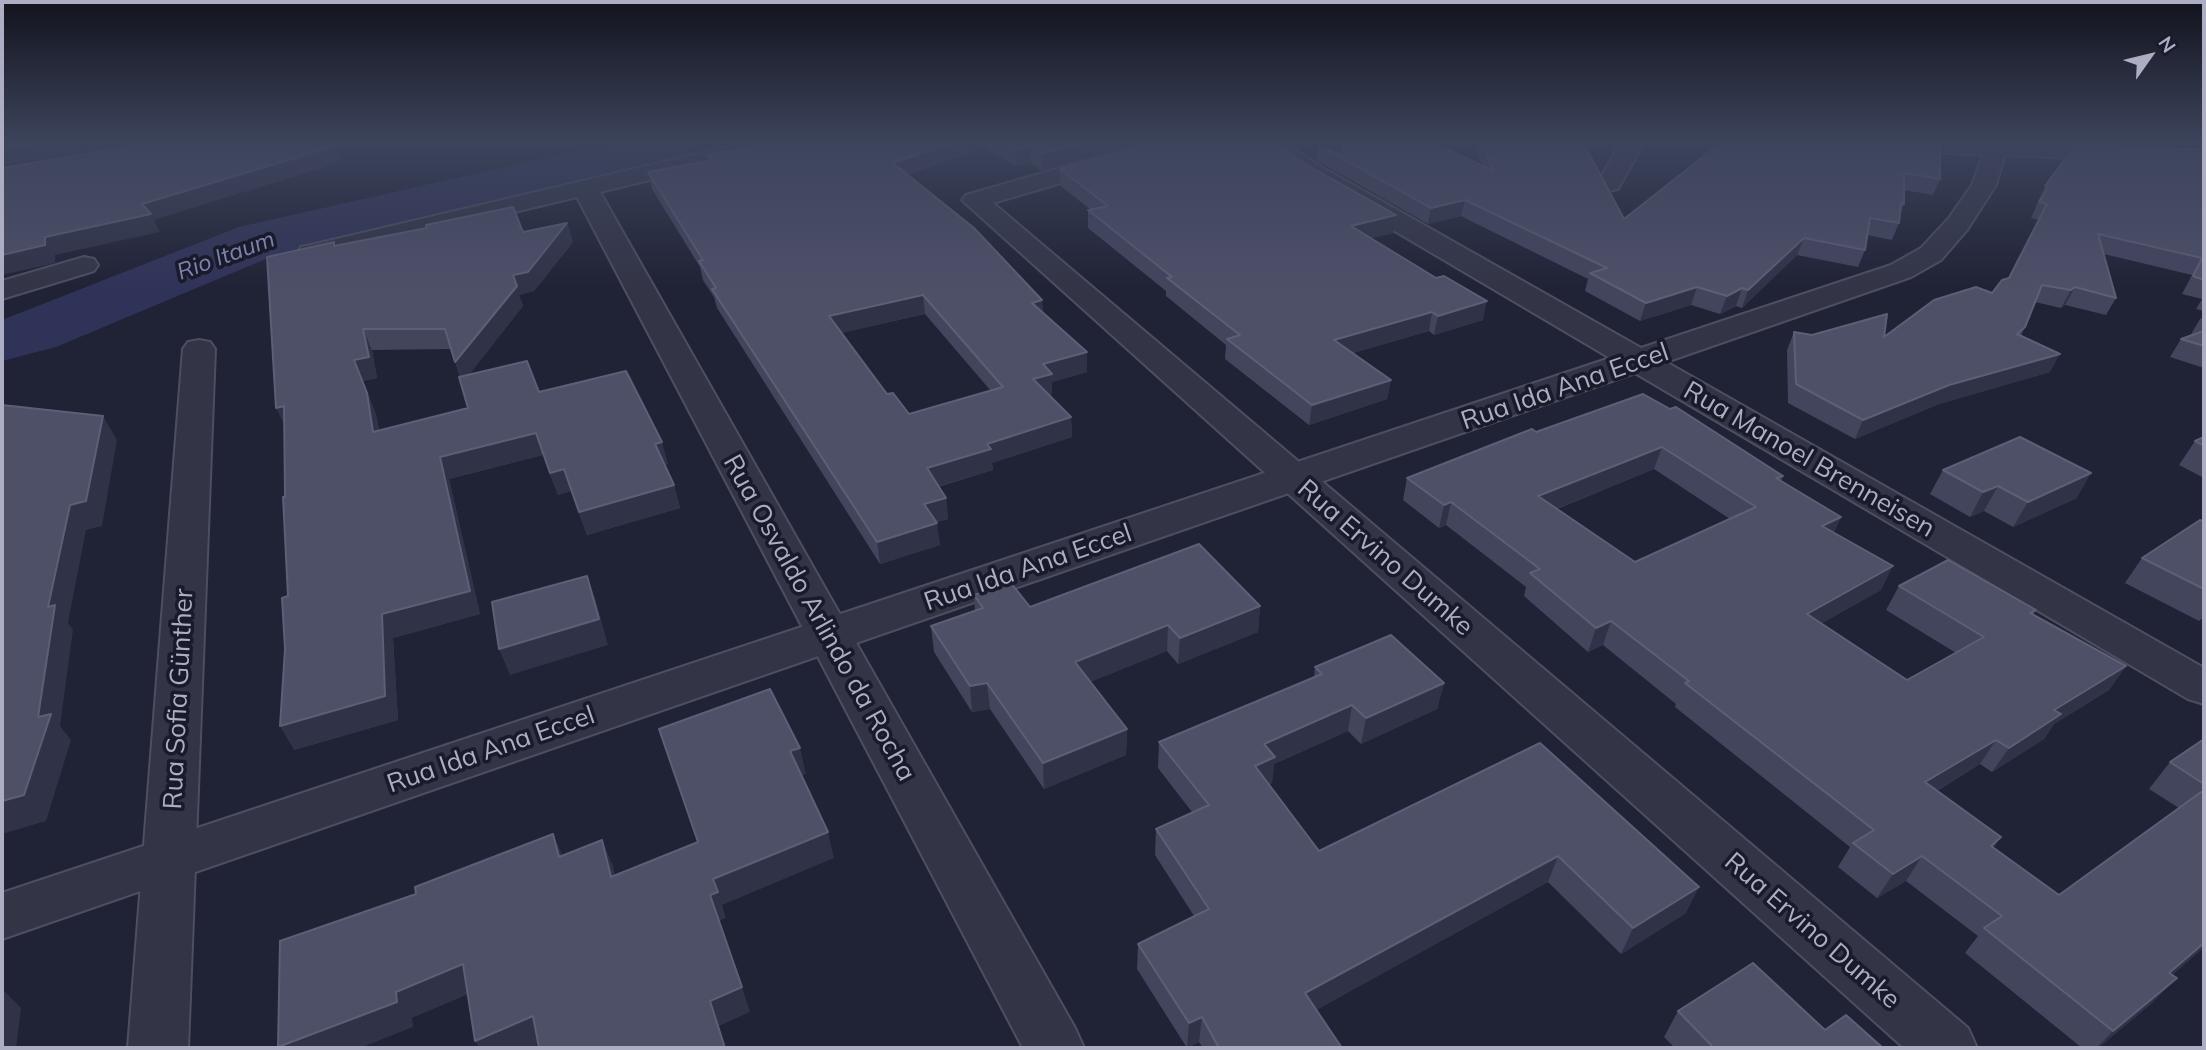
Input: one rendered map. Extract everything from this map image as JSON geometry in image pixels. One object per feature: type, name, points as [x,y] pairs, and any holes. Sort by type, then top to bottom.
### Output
[{"type":"street","points":[[292,257],[564,193]]},
{"type":"street","name":"Rua Osvaldo Arlindo da Rocha","points":[[588,193],[1054,1048]]},
{"type":"street","name":"Rua Ervino Dumke","points":[[999,193],[975,200],[1947,1048]]},
{"type":"street","name":"Rua Manoel Brenneisen","points":[[1348,193],[2204,688]]},
{"type":"street","name":"Rua Ida Ana Eccel","points":[[2,916],[1860,286],[1901,271],[1931,254],[1958,224],[1979,193]]},
{"type":"street","points":[[2,290],[84,265]]},
{"type":"street","name":"Rua Sofia Günther","points":[[158,1048],[199,349]]},
{"type":"building","points":[[2,193],[179,193],[142,204],[151,214],[45,237],[45,245],[2,255]]},
{"type":"building","points":[[661,193],[930,193],[974,228],[1042,300],[1032,303],[1087,352],[1043,364],[1052,374],[1033,379],[1071,417],[987,444],[991,449],[927,468],[946,498],[924,504],[937,523],[877,542],[712,289],[716,288],[699,261],[703,260]],"holes":[[[923,295],[1003,387],[909,414],[893,393],[887,394],[829,316]]]},
{"type":"building","points":[[1091,193],[1357,193],[1396,215],[1351,226],[1436,278],[1444,276],[1487,301],[1438,316],[1432,312],[1334,340],[1391,380],[1312,405],[1227,339],[1240,335],[1167,278],[1172,277],[1088,210],[1108,206]]},
{"type":"building","points":[[1404,193],[1610,193],[1624,219],[1657,193],[1904,193],[1899,223],[1870,218],[1865,250],[1804,238],[1748,290],[1742,288],[1727,296],[1697,287],[1646,303],[1590,273],[1607,268],[1465,200],[1431,208]]},
{"type":"building","points":[[2044,193],[2204,193],[2204,280],[2193,276],[2202,258],[2098,234],[2116,298],[2075,287],[2071,290],[2042,285],[2025,327],[2017,334],[2060,354],[1949,385],[1863,420],[1796,384],[1794,332],[1812,335],[1887,314],[1884,337],[1934,300],[1976,287],[1992,293],[2002,280],[2009,278],[2047,204],[2039,202]]},
{"type":"building","points":[[513,207],[523,232],[567,223],[528,272],[513,275],[517,286],[455,362],[445,329],[363,329],[369,357],[354,360],[367,393],[373,432],[468,408],[459,377],[527,361],[539,392],[626,371],[662,442],[655,444],[674,485],[579,512],[564,469],[550,473],[536,433],[440,457],[470,591],[382,614],[385,696],[280,726],[285,649],[282,598],[288,596],[283,497],[284,406],[276,408],[267,257],[334,242],[334,246],[427,228],[426,225]]},
{"type":"building","points":[[2204,331],[2204,346],[2181,339]]},
{"type":"building","points":[[1643,394],[1670,409],[1676,407],[1783,476],[1776,478],[1841,517],[1822,526],[1893,566],[1807,614],[1907,680],[1984,637],[1899,586],[1948,560],[2036,610],[2030,613],[2126,666],[2054,710],[2061,714],[2009,748],[1996,740],[1925,782],[2001,837],[1991,846],[2059,895],[2201,792],[2204,794],[2204,943],[2169,973],[2177,978],[2113,1031],[1984,928],[2002,916],[1922,856],[1893,874],[1853,843],[1874,830],[1685,683],[1689,681],[1611,621],[1596,628],[1530,573],[1540,569],[1451,502],[1444,505],[1407,478],[1532,429],[1536,432]],"holes":[[[1662,447],[1756,507],[1635,562],[1538,496]]]},
{"type":"building","points":[[2,405],[103,416],[86,501],[70,505],[48,607],[55,605],[38,717],[51,714],[24,795],[2,801]]},
{"type":"building","points":[[2020,437],[2091,473],[2028,502],[1998,486],[1983,492],[1943,470]]},
{"type":"building","points":[[2204,437],[2204,446],[2195,441]]},
{"type":"building","points":[[2200,520],[2204,522],[2204,589],[2142,558]]},
{"type":"building","points":[[1199,544],[1260,606],[1180,638],[1168,625],[1075,662],[1127,729],[1043,763],[987,683],[970,686],[931,626],[983,608],[974,595],[1011,583],[1030,607]]},
{"type":"building","points":[[587,576],[599,619],[499,649],[492,602]]},
{"type":"building","points":[[1391,635],[1444,683],[1366,718],[1352,705],[1264,744],[1275,757],[1255,766],[1319,851],[1540,743],[1699,887],[1633,928],[1558,856],[1305,993],[1342,1048],[1219,1048],[1202,1017],[1189,1023],[1138,944],[1209,909],[1156,829],[1209,805],[1159,742],[1322,674],[1315,667]]},
{"type":"building","points":[[770,689],[800,748],[790,751],[828,832],[713,879],[718,892],[710,895],[742,987],[710,1001],[725,1048],[539,1048],[533,1016],[475,1041],[463,964],[396,992],[397,1002],[278,1047],[280,941],[416,894],[415,887],[553,834],[559,857],[602,840],[611,877],[698,842],[659,729]]},
{"type":"building","points":[[2204,739],[2204,784],[2170,762]]},
{"type":"building","points":[[1753,963],[1825,1030],[1846,1015],[1883,1048],[1714,1048],[1678,1011]]},
{"type":"waterway","name":"Rio Itaum","points":[[2,341],[32,333],[260,240],[462,193]]}]
